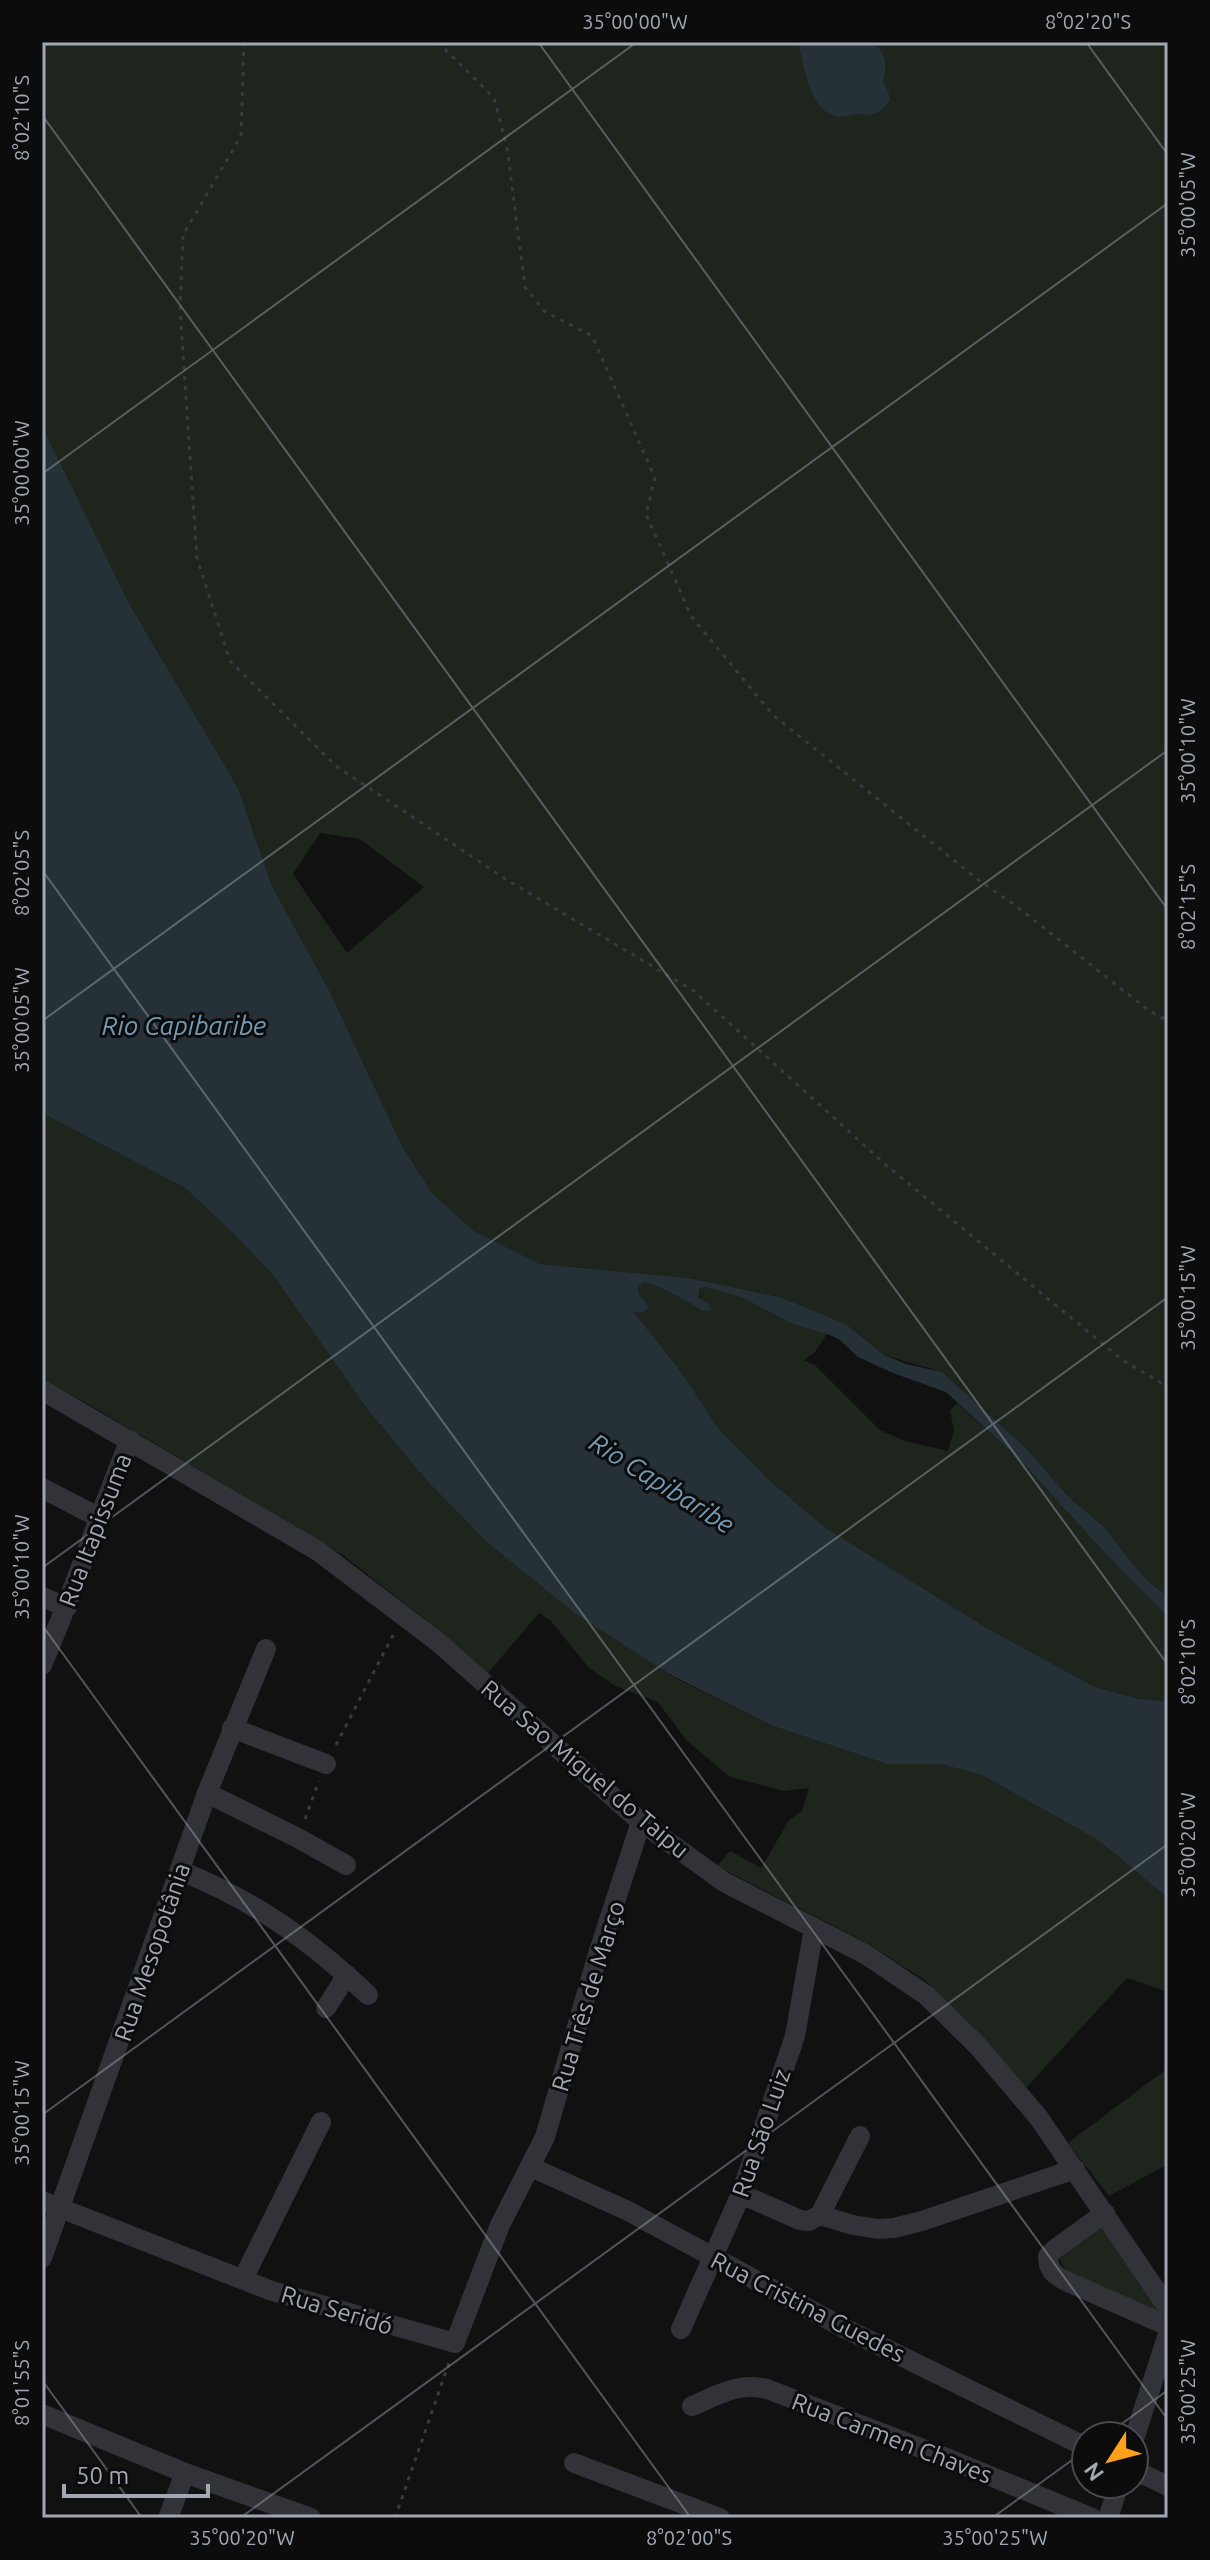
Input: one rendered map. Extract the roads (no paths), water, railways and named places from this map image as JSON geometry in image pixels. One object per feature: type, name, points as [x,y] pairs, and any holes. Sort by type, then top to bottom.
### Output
[{"type":"street","name":"Rua Sao Miguel do Taipu","points":[[42,1390],[318,1551],[438,1642],[641,1822],[724,1882],[865,1954],[926,1995],[950,2016],[1039,2118],[1168,2308]]},
{"type":"street","name":"Rua Itapissuma","points":[[42,1665],[130,1440]]},
{"type":"street","points":[[42,1488],[98,1517]]},
{"type":"street","points":[[42,1597],[67,1607]]},
{"type":"street","name":"Rua Mesopotânia","points":[[42,2258],[51,2204],[181,1871],[232,1728],[266,1649]]},
{"type":"street","points":[[232,1728],[326,1764]]},
{"type":"street","points":[[207,1793],[346,1865]]},
{"type":"street","name":"Rua Três de Março","points":[[531,2167],[545,2137],[598,1954],[641,1822]]},
{"type":"street","points":[[181,1871],[222,1889],[282,1922],[368,1995]]},
{"type":"street","name":"Rua São Luiz","points":[[681,2329],[741,2194],[795,2036],[814,1928]]},
{"type":"street","points":[[326,2008],[347,1975]]},
{"type":"street","points":[[243,2279],[321,2122]]},
{"type":"street","points":[[741,2194],[809,2221],[820,2215],[860,2136]]},
{"type":"street","name":"Rua Cristina Guedes","points":[[531,2167],[628,2211],[844,2328],[1070,2439]]},
{"type":"street","name":"Rua Seridó","points":[[51,2204],[305,2302],[455,2343],[500,2225],[531,2167]]},
{"type":"street","points":[[820,2215],[853,2225],[894,2228],[1075,2169]]},
{"type":"street","points":[[1105,2213],[1055,2249],[1048,2256],[1048,2265],[1054,2275],[1168,2326]]},
{"type":"street","points":[[1140,2420],[1168,2334]]},
{"type":"street","name":"Rua Carmen Chaves","points":[[692,2406],[736,2386],[751,2385],[767,2389],[1092,2518]]},
{"type":"street","points":[[42,2414],[185,2473],[311,2518]]},
{"type":"street","points":[[574,2463],[720,2518]]},
{"type":"street","points":[[168,2518],[185,2473]]},
{"type":"water","points":[[798,42],[849,42],[877,46],[885,59],[883,83],[890,100],[873,114],[839,117],[829,114],[814,97]]},
{"type":"water","name":"Rio Capibaribe","points":[[42,426],[130,605],[238,788],[272,886],[330,992],[402,1146],[432,1193],[474,1231],[540,1264],[689,1278],[780,1297],[846,1324],[884,1355],[906,1364],[942,1372],[1027,1449],[1068,1496],[1104,1527],[1151,1584],[1168,1596],[1168,1617],[1021,1461],[946,1392],[858,1357],[840,1340],[790,1323],[743,1298],[705,1287],[699,1289],[699,1298],[708,1303],[711,1310],[702,1311],[645,1282],[638,1285],[638,1293],[649,1307],[642,1313],[633,1311],[682,1373],[718,1428],[769,1480],[826,1528],[985,1627],[1095,1687],[1140,1699],[1168,1701],[1168,1898],[1098,1840],[982,1775],[940,1764],[887,1764],[773,1726],[669,1674],[575,1613],[489,1544],[427,1481],[368,1410],[273,1275],[232,1232],[185,1188],[42,1113]]}]
